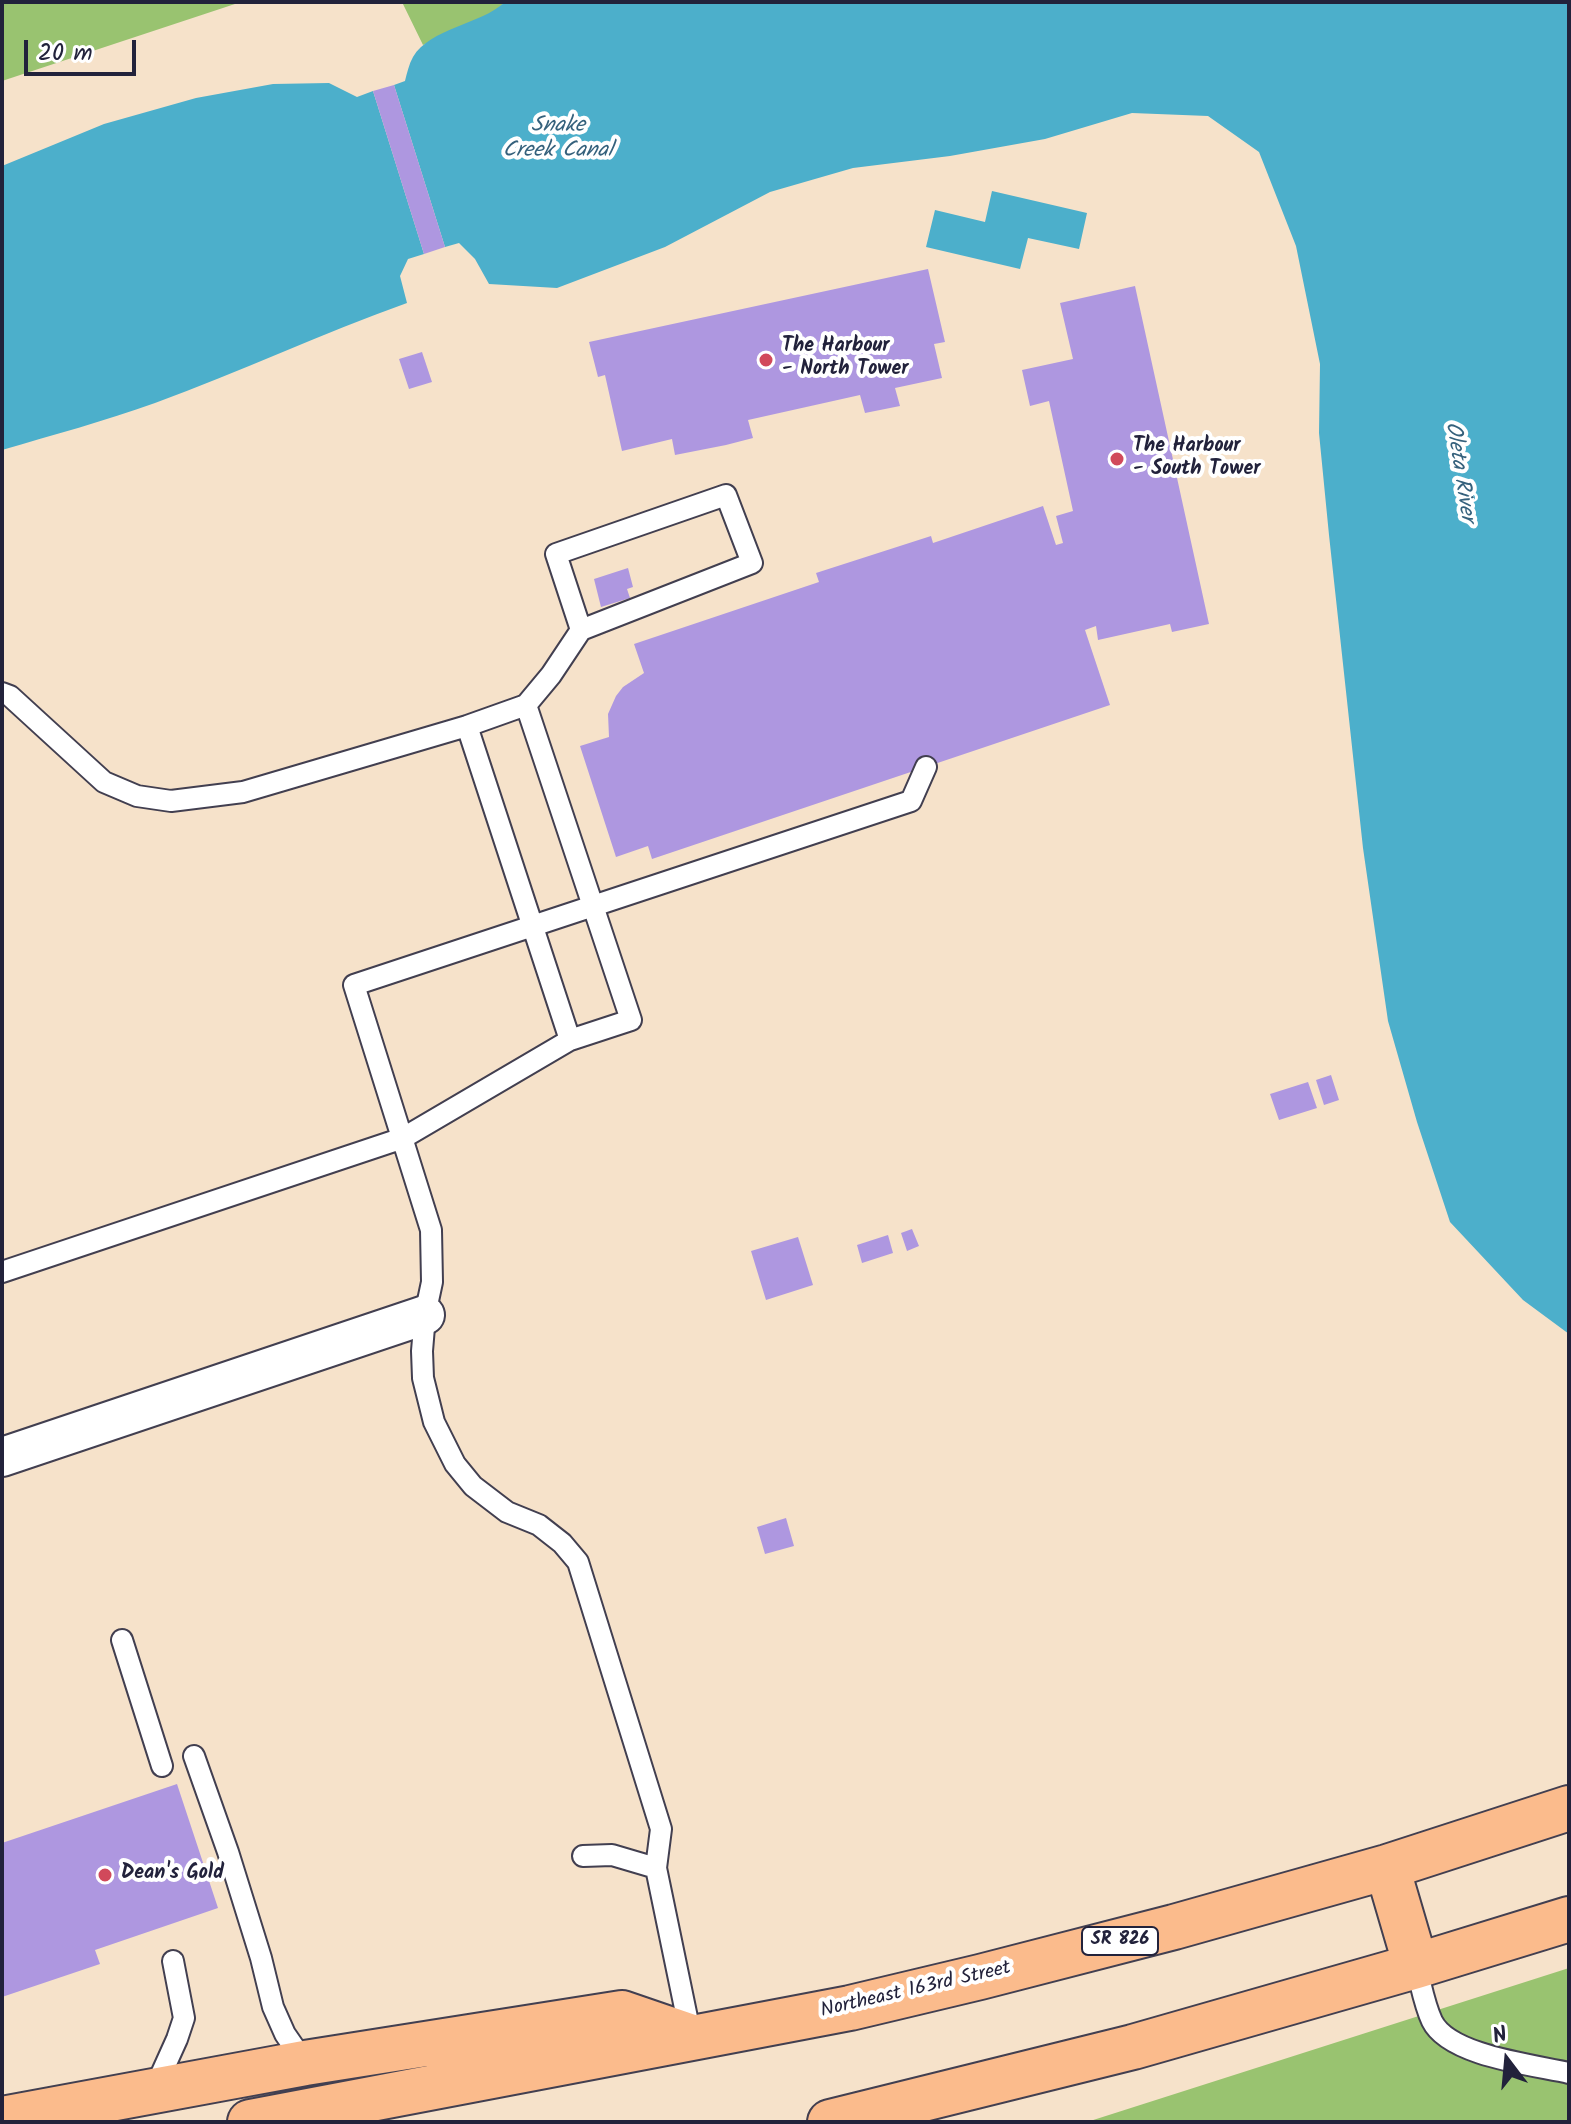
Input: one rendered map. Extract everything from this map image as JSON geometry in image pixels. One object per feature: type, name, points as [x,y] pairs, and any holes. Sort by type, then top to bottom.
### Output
[{"type":"main road","name":"Northeast 163rd Street","points":[[250,2122],[850,2008],[1174,1927],[1387,1867],[1569,1808]]},
{"type":"main road","points":[[1387,1867],[1416,1966]]},
{"type":"main road","points":[[830,2122],[1133,2047],[1569,1919]]},
{"type":"main road","points":[[2,2119],[305,2063],[622,2013],[691,2037]]},
{"type":"street","points":[[2,1457],[425,1315]]},
{"type":"lane","points":[[2,693],[42,723],[104,782],[137,796],[171,801],[243,792],[467,726],[526,705],[551,675],[581,630],[752,563],[726,495],[556,554],[581,630]]},
{"type":"lane","points":[[2,1272],[403,1138],[570,1040],[631,1020],[526,705]]},
{"type":"lane","points":[[467,726],[570,1040]]},
{"type":"lane","points":[[691,2037],[656,1868],[661,1829],[578,1562],[562,1543],[539,1525],[507,1512],[473,1486],[455,1464],[434,1422],[423,1378],[425,1315],[432,1282],[431,1230],[354,985],[911,801],[926,767]]},
{"type":"lane","points":[[122,1640],[162,1766]]},
{"type":"lane","points":[[194,1756],[228,1852],[278,2021],[305,2063]]},
{"type":"lane","points":[[583,1856],[612,1855],[656,1868]]},
{"type":"lane","points":[[153,2091],[184,2018],[173,1961]]},
{"type":"lane","points":[[1416,1966],[1433,2023],[1450,2039],[1476,2052],[1569,2073]]},
{"type":"green space","points":[[2,2],[241,2],[2,81]]},
{"type":"green space","points":[[402,2],[505,2],[493,13],[423,45]]},
{"type":"green space","points":[[1569,1968],[1569,2122],[1087,2122]]},
{"type":"water","points":[[505,2],[1569,2],[1569,1334],[1523,1300],[1450,1222],[1388,1021],[1363,848],[1329,535],[1319,433],[1320,364],[1296,246],[1259,152],[1208,116],[1132,113],[1045,139],[950,156],[853,168],[770,192],[665,247],[557,288],[489,284],[475,259],[459,243],[445,247],[394,85],[405,81],[413,57],[431,39],[495,10]]},
{"type":"water","points":[[329,83],[357,97],[373,91],[424,254],[408,259],[400,276],[407,303],[155,403],[2,450],[2,166],[104,124],[196,98],[273,84]]},
{"type":"water","points":[[992,191],[1087,213],[1079,249],[1028,238],[1020,269],[926,247],[935,210],[985,222]]},
{"type":"building","points":[[394,85],[445,247],[424,254],[373,91]]},
{"type":"building","name":"The Harbour - North Tower","points":[[928,269],[945,342],[934,344],[942,378],[895,388],[900,406],[865,413],[860,395],[748,420],[753,438],[726,445],[675,455],[672,439],[622,451],[605,375],[598,377],[589,342]]},
{"type":"building","points":[[1135,286],[1209,624],[1172,632],[1170,624],[1098,640],[1096,626],[1085,630],[1110,705],[652,859],[648,846],[616,857],[580,746],[609,737],[608,714],[616,696],[623,687],[644,673],[634,644],[819,582],[816,573],[931,536],[933,543],[1043,506],[1056,545],[1063,543],[1056,516],[1073,511],[1049,401],[1030,406],[1022,370],[1073,359],[1060,303]]},
{"type":"building","points":[[422,352],[432,382],[409,389],[399,359]]},
{"type":"building","points":[[628,568],[633,587],[627,589],[630,598],[601,607],[594,579]]},
{"type":"building","points":[[1331,1075],[1339,1100],[1324,1105],[1316,1080]]},
{"type":"building","points":[[1308,1082],[1317,1108],[1279,1120],[1270,1094]]},
{"type":"building","points":[[912,1229],[919,1246],[907,1251],[901,1233]]},
{"type":"building","points":[[888,1235],[893,1253],[862,1263],[857,1245]]},
{"type":"building","points":[[798,1237],[813,1285],[766,1300],[751,1251]]},
{"type":"building","points":[[786,1518],[794,1546],[765,1554],[757,1527]]},
{"type":"building","name":"Dean's Gold","points":[[177,1784],[218,1908],[95,1950],[100,1964],[2,1997],[2,1843]]},
{"type":"place","name":"The Harbour - North Tower","points":[[766,360]]},
{"type":"place","name":"The Harbour - South Tower","points":[[1117,459]]},
{"type":"place","name":"Dean's Gold","points":[[105,1875]]},
{"type":"water label","name":"Snake Creek Canal","points":[[558,140]]},
{"type":"water label","name":"Oleta River","points":[[1458,472]]}]
